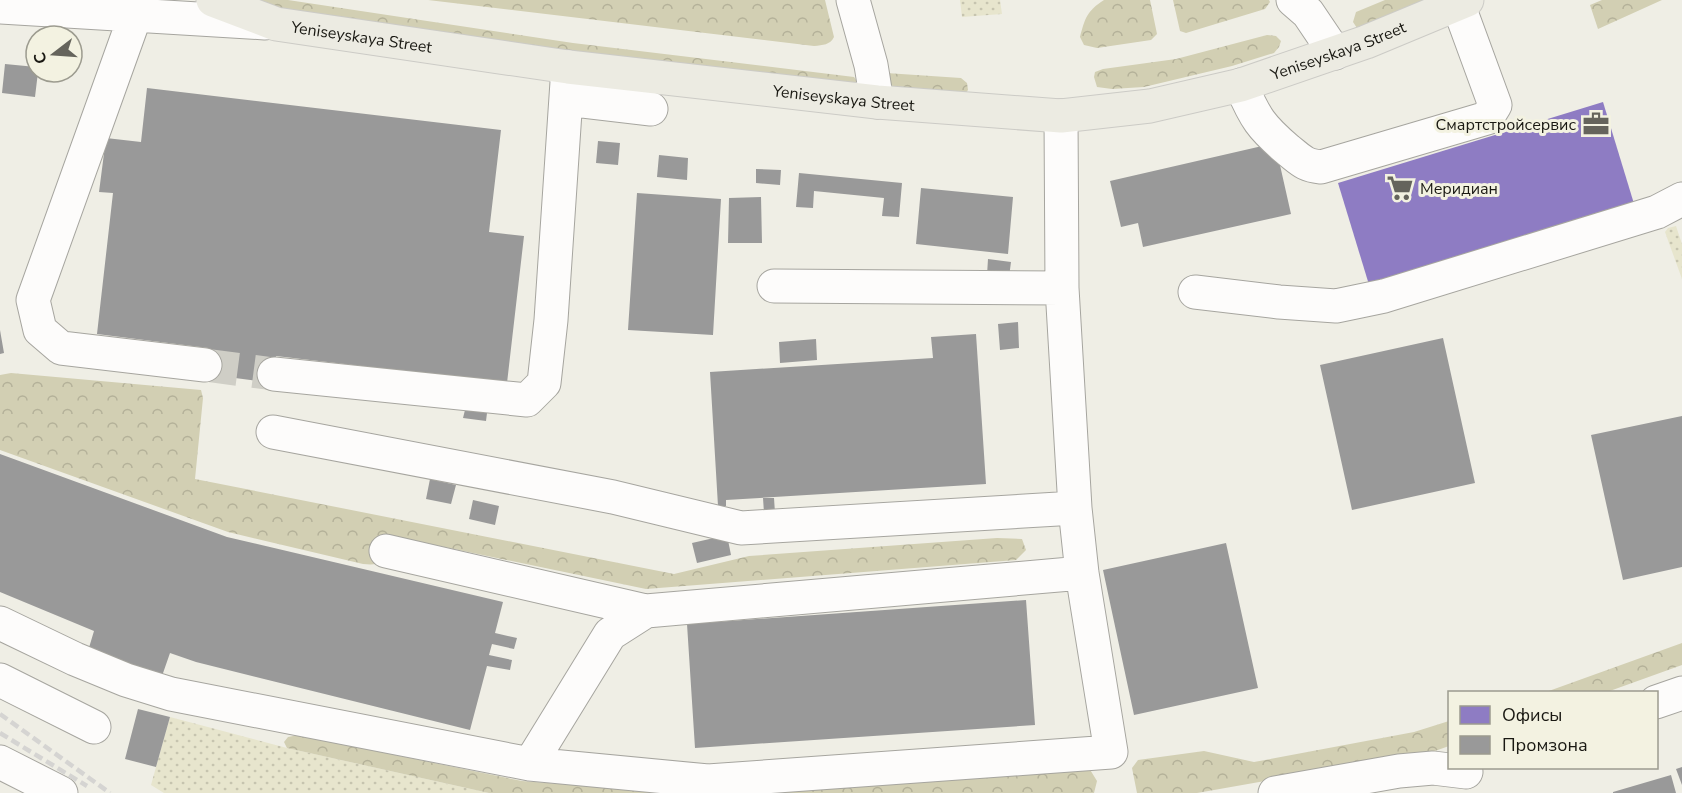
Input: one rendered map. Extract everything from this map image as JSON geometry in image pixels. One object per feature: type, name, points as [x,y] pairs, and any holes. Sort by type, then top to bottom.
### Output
[{"type":"main road","name":"Yeniseyskaya Street","points":[[213,0],[276,24],[568,67],[877,102],[1060,116],[1150,106],[1241,85],[1335,53],[1462,2]]},
{"type":"street","points":[[853,0],[871,65],[877,102]]},
{"type":"street","points":[[1293,0],[1308,13],[1335,53]]},
{"type":"street","points":[[1241,85],[1253,113],[1266,132],[1307,165],[1321,167],[1487,118],[1495,105],[1462,2]]},
{"type":"street","points":[[0,7],[276,24]]},
{"type":"street","points":[[135,16],[33,300],[40,330],[61,348],[205,365]]},
{"type":"street","points":[[274,374],[527,400],[544,383],[551,320],[568,67]]},
{"type":"street","points":[[566,99],[651,109]]},
{"type":"street","points":[[0,623],[126,681],[171,694],[530,764],[708,781],[1111,752],[1082,573],[1075,508],[1062,288],[1060,116]]},
{"type":"street","points":[[1196,292],[1336,306],[1384,296],[1657,212],[1682,199]]},
{"type":"street","points":[[774,286],[1062,288]]},
{"type":"street","points":[[273,432],[613,497],[741,528],[1075,508]]},
{"type":"street","points":[[386,551],[645,611],[1082,573]]},
{"type":"street","points":[[530,764],[610,634],[645,611]]},
{"type":"street","points":[[0,680],[94,727]]},
{"type":"street","points":[[1658,701],[1682,693]]},
{"type":"street","points":[[0,762],[61,793]]},
{"type":"street","points":[[1275,793],[1399,771],[1433,768],[1463,777]]},
{"type":"shaded area","points":[[960,0],[1000,0],[1002,14],[962,17]]},
{"type":"shaded area","points":[[1676,226],[1682,244],[1682,279],[1665,232],[1668,228]]},
{"type":"shaded area","points":[[170,717],[287,748],[489,793],[164,793],[151,785]]},
{"type":"green space","points":[[250,0],[288,0],[573,43],[854,77],[859,84],[852,89],[288,12]]},
{"type":"green space","points":[[428,0],[825,0],[834,37],[828,43],[814,46]]},
{"type":"green space","points":[[1104,0],[1150,0],[1157,34],[1151,40],[1097,48],[1084,45],[1080,37],[1085,20],[1090,12]]},
{"type":"green space","points":[[1173,0],[1269,0],[1270,2],[1265,9],[1186,33],[1180,31]]},
{"type":"green space","points":[[1385,0],[1438,0],[1357,28],[1353,22],[1356,12]]},
{"type":"green space","points":[[1602,0],[1662,0],[1598,29],[1590,5]]},
{"type":"green space","points":[[1267,35],[1276,36],[1281,41],[1274,53],[1232,66],[1144,87],[1112,89],[1097,87],[1094,77],[1095,72],[1103,69],[1176,59]]},
{"type":"green space","points":[[886,73],[961,78],[967,83],[968,90],[964,95],[889,92]]},
{"type":"green space","points":[[11,373],[201,390],[203,398],[195,479],[674,574],[749,556],[997,538],[1022,539],[1026,550],[1016,560],[646,589],[411,540],[385,562],[363,564],[228,532],[0,450],[0,375]]},
{"type":"green space","points":[[1682,643],[1682,665],[1610,691],[1549,691]]},
{"type":"green space","points":[[1448,721],[1448,746],[1435,751],[1197,793],[1137,793],[1132,768],[1138,760],[1204,751],[1254,762],[1414,732]]},
{"type":"green space","points":[[298,735],[522,781],[678,793],[489,793],[287,748],[284,742],[288,737]]},
{"type":"green space","points":[[1089,768],[1097,781],[1094,793],[748,793]]},
{"type":"building: Офисы","points":[[1603,102],[1635,207],[1370,288],[1338,183]]},
{"type":"building: Промзона","points":[[5,64],[24,66],[24,84],[37,84],[35,97],[2,93]]},
{"type":"building: Промзона","points":[[147,88],[501,130],[489,232],[524,236],[507,383],[276,356],[273,383],[205,374],[208,348],[97,334],[113,193],[99,192],[106,138],[141,142]]},
{"type":"building: Промзона","points":[[598,141],[620,143],[618,165],[596,163]]},
{"type":"building: Промзона","points":[[1275,143],[1291,214],[1143,247],[1138,223],[1121,227],[1110,181]]},
{"type":"building: Промзона","points":[[659,155],[688,158],[687,180],[657,177]]},
{"type":"building: Промзона","points":[[756,169],[781,170],[780,185],[756,183]]},
{"type":"building: Промзона","points":[[799,173],[902,183],[899,217],[882,216],[884,198],[814,191],[813,208],[796,207]]},
{"type":"building: Промзона","points":[[921,188],[1013,197],[1008,254],[916,244]]},
{"type":"building: Промзона","points":[[637,193],[721,199],[713,335],[628,330]]},
{"type":"building: Промзона","points":[[761,197],[762,243],[728,243],[729,198]]},
{"type":"building: Промзона","points":[[988,259],[1011,262],[1009,277],[987,275]]},
{"type":"building: Промзона","points":[[1018,322],[1019,348],[1000,350],[998,324]]},
{"type":"building: Промзона","points":[[0,330],[4,353],[0,354]]},
{"type":"building: Промзона","points":[[976,334],[986,484],[726,500],[726,506],[718,506],[710,372],[933,358],[931,337]]},
{"type":"building: Промзона","points":[[1443,338],[1475,483],[1352,510],[1320,365]]},
{"type":"building: Промзона","points":[[816,339],[817,360],[780,363],[779,342]]},
{"type":"building: Промзона","points":[[465,410],[487,413],[486,421],[463,418]]},
{"type":"building: Промзона","points":[[1682,416],[1682,567],[1623,580],[1591,435]]},
{"type":"building: Промзона","points":[[0,454],[227,537],[503,602],[495,633],[517,638],[514,649],[492,644],[489,655],[512,660],[510,670],[487,666],[470,730],[196,662],[170,653],[162,676],[88,651],[94,631],[0,592]]},
{"type":"building: Промзона","points":[[430,479],[456,485],[451,504],[426,499]]},
{"type":"building: Промзона","points":[[763,498],[774,498],[775,513],[764,513]]},
{"type":"building: Промзона","points":[[473,500],[499,506],[495,525],[469,519]]},
{"type":"building: Промзона","points":[[727,535],[731,555],[697,563],[692,543]]},
{"type":"building: Промзона","points":[[1226,543],[1258,688],[1134,715],[1103,570]]},
{"type":"building: Промзона","points":[[1026,600],[1035,725],[695,748],[687,624]]},
{"type":"building: Промзона","points":[[138,709],[170,717],[156,767],[125,759]]},
{"type":"building: Промзона","points":[[1682,767],[1682,785],[1676,769]]},
{"type":"building: Промзона","points":[[1671,775],[1676,793],[1613,793],[1613,792]]},
{"type":"tunnel","points":[[205,365],[274,374]]},
{"type":"railway","points":[[0,714],[110,793]]},
{"type":"railway","points":[[0,733],[87,786]]},
{"type":"place","name":"Смартстройсервис","points":[[1596,124]]},
{"type":"place","name":"Меридиан","points":[[1400,188]]}]
